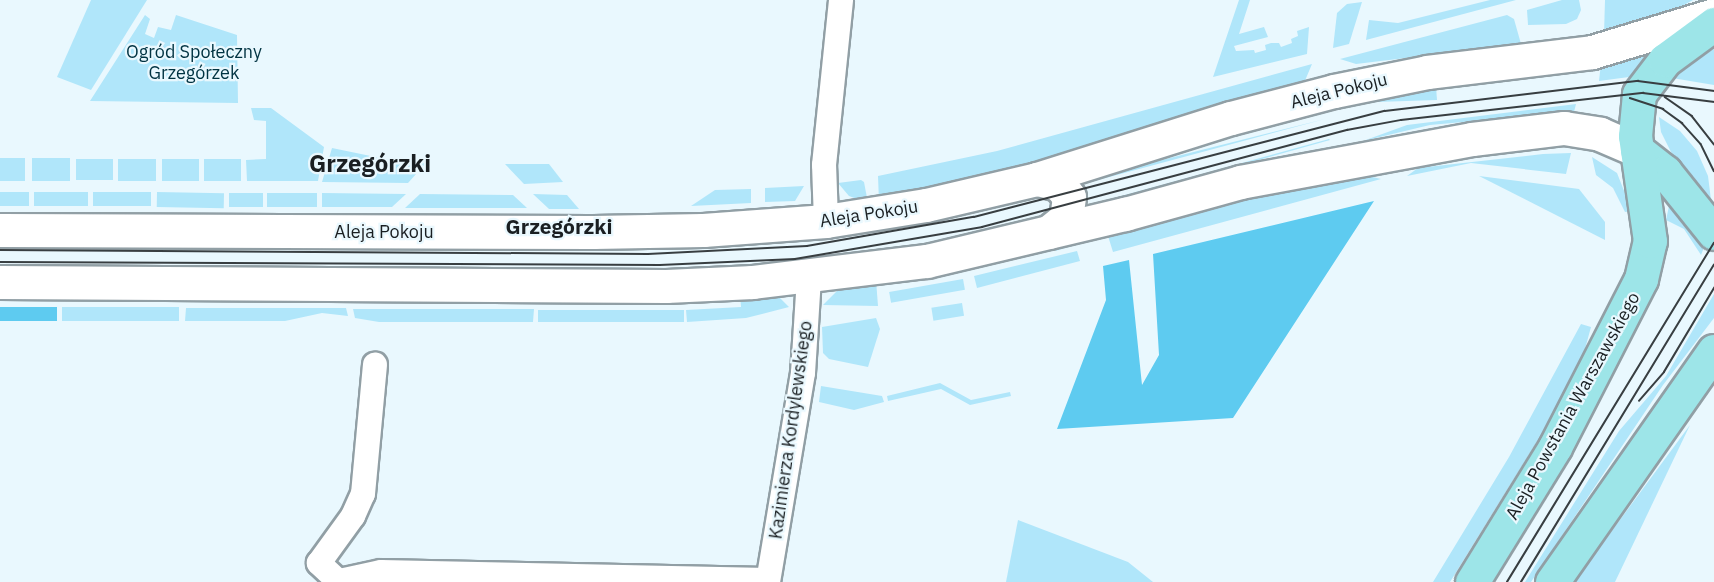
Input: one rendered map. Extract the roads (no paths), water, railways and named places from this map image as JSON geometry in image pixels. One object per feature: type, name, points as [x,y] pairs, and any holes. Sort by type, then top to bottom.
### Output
[{"type":"main road","name":"Aleja Pokoju","points":[[0,230],[593,232],[703,230],[826,221],[926,205],[1037,179],[1231,118],[1334,91],[1427,72],[1592,52],[1714,15]]},
{"type":"main road","name":"Aleja Powstania Warszawskiego","points":[[1472,582],[1555,447],[1641,279],[1650,241],[1637,150],[1635,112],[1646,81],[1665,60],[1714,24]]},
{"type":"main road","points":[[0,282],[597,286],[700,285],[809,277],[927,261],[1322,164],[1525,132],[1582,130],[1637,150],[1665,172],[1714,233]]},
{"type":"main road","points":[[1037,179],[1059,184],[1069,197],[1066,218],[1048,232]]},
{"type":"main road","points":[[593,232],[573,243],[568,265],[579,280],[597,286]]},
{"type":"main road","points":[[1552,582],[1714,351]]},
{"type":"street","points":[[826,221],[824,165],[841,0]]},
{"type":"street","name":"Kazimierza Kordylewskiego","points":[[768,581],[803,373],[809,277]]},
{"type":"street","points":[[375,366],[363,494],[353,516],[319,563],[336,581],[381,572],[768,581]]},
{"type":"tram line","points":[[0,250],[648,254],[807,246],[974,217],[1385,111],[1638,81],[1714,91]]},
{"type":"tram line","points":[[0,262],[660,265],[795,259],[982,227],[1347,130],[1401,120],[1643,93],[1714,102]]},
{"type":"tram line","points":[[1665,97],[1692,116],[1714,144]]},
{"type":"tram line","points":[[1630,98],[1663,109],[1682,123],[1701,144],[1714,171]]},
{"type":"tram line","points":[[1507,582],[1714,243]]},
{"type":"tram line","points":[[1521,582],[1714,265]]},
{"type":"tram line","points":[[1639,401],[1664,372],[1714,288]]},
{"type":"district","name":"Grzegórzki","points":[[370,164]]},
{"type":"district","name":"Grzegórzki","points":[[559,226]]},
{"type":"park label","name":"Ogród Społeczny Grzegórzek","points":[[194,63]]}]
